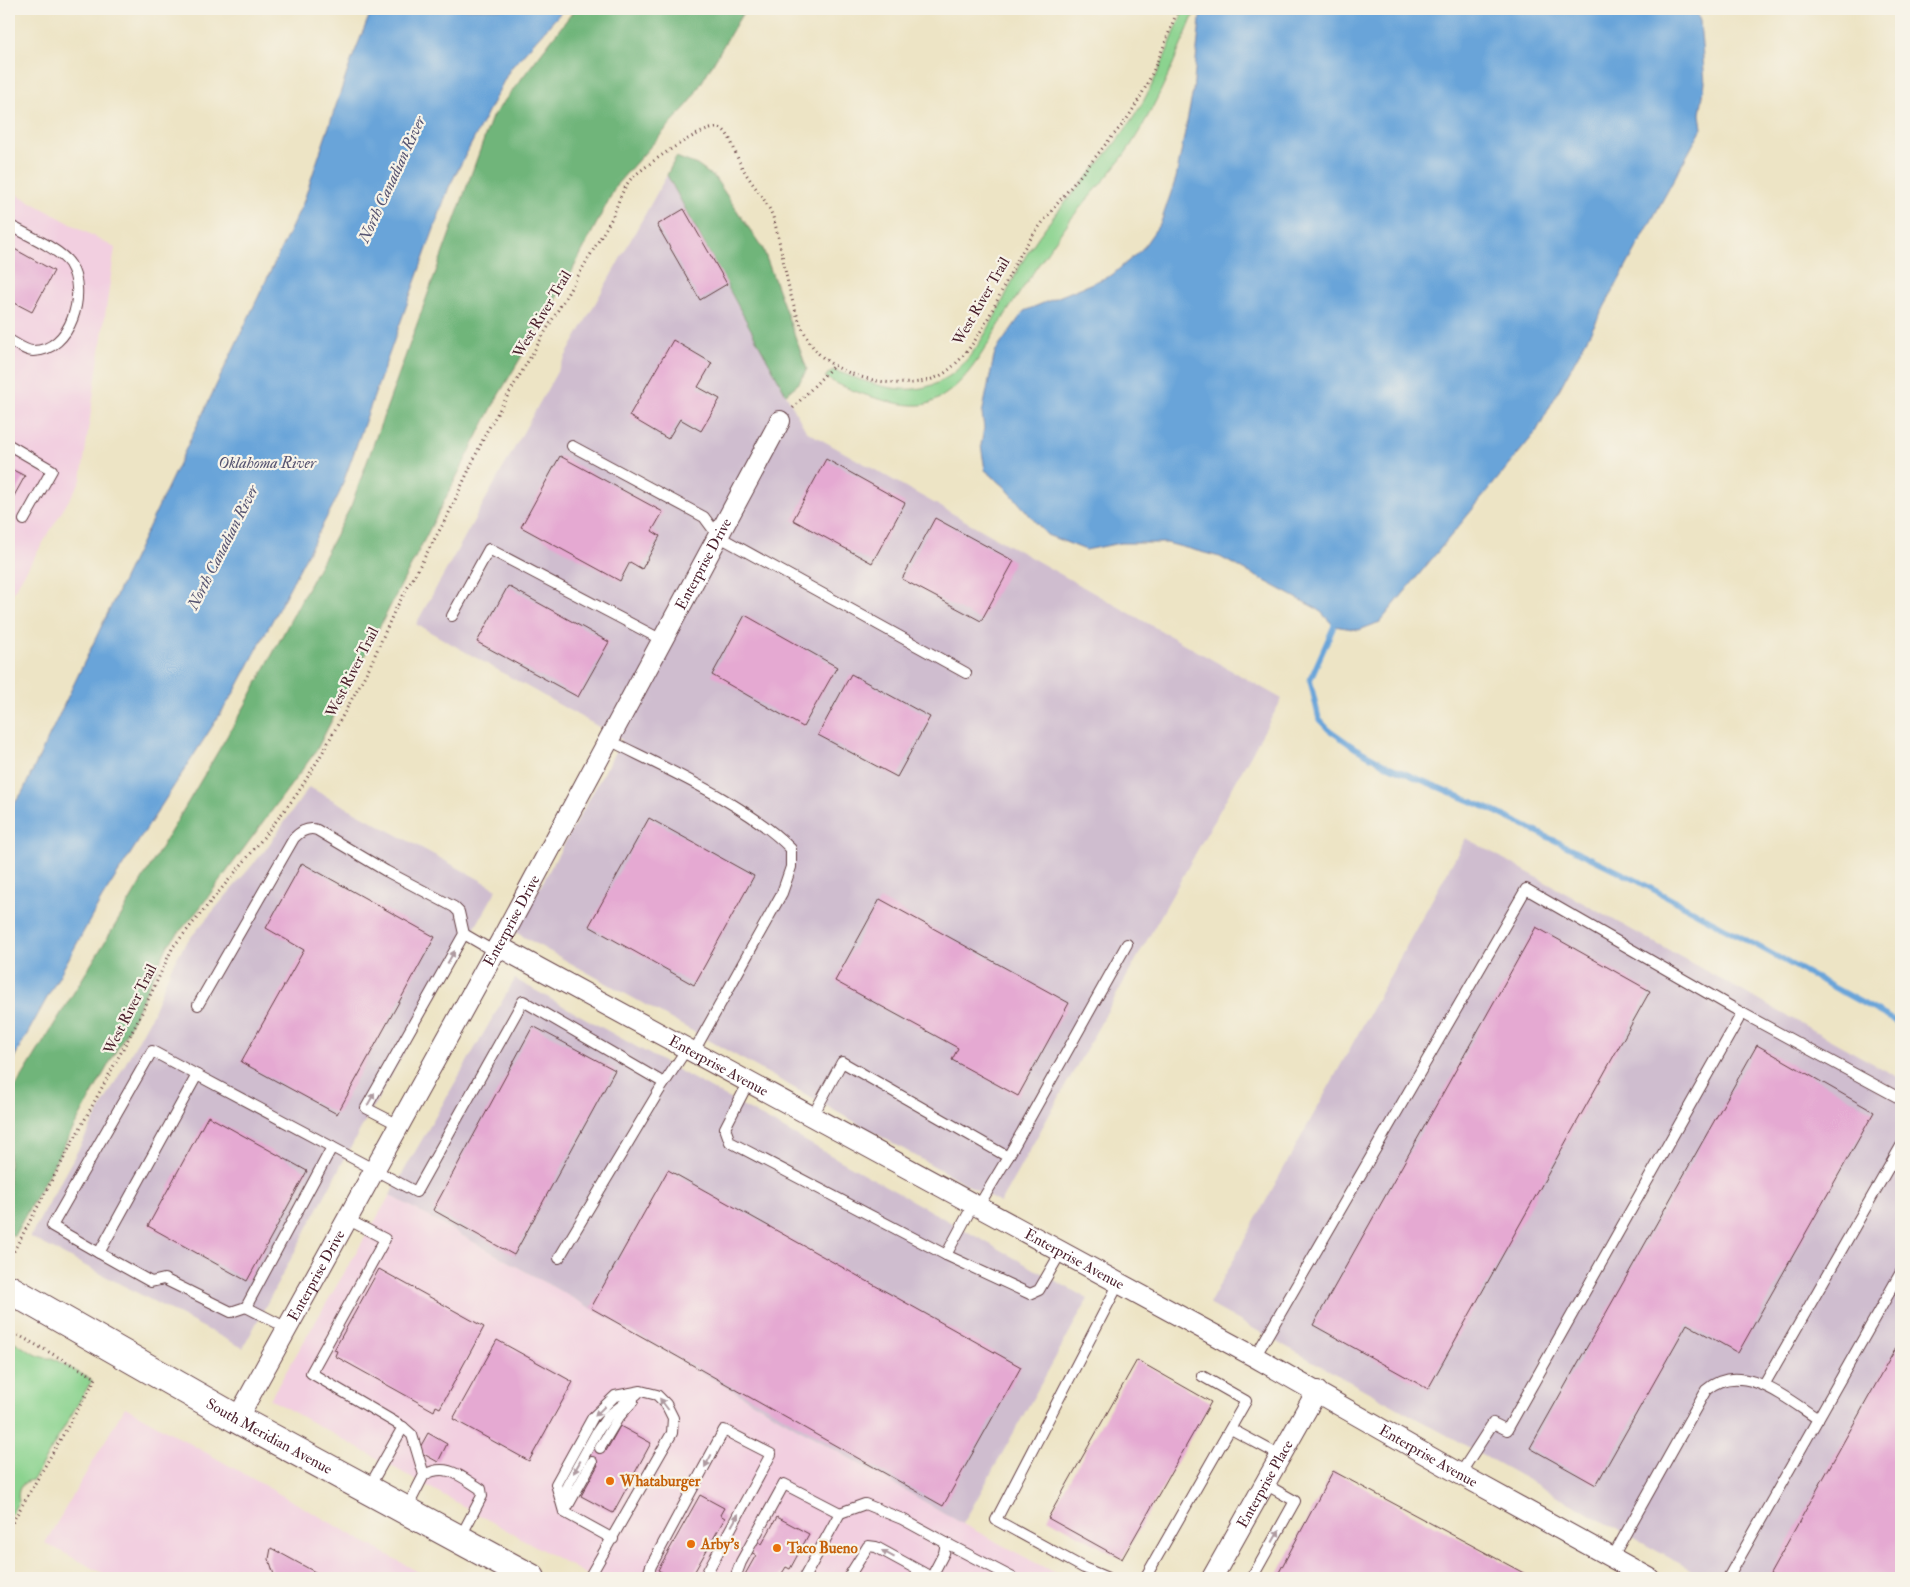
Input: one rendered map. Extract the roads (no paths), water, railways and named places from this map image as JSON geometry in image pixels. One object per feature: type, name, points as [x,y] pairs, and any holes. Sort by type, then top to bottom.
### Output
[{"type":"main road","name":"South Meridian Avenue","points":[[9,1289],[237,1419],[531,1578]]},
{"type":"street","name":"Enterprise Drive","points":[[237,1419],[496,949],[780,421]]},
{"type":"street","name":"Enterprise Avenue","points":[[496,949],[690,1051],[1318,1391],[1460,1474],[1649,1578]]},
{"type":"street","name":"Enterprise Place","points":[[1212,1578],[1318,1391]]},
{"type":"lane","points":[[9,225],[59,254],[69,263],[75,276],[76,291],[72,319],[66,333],[58,342],[47,350],[30,352],[9,340]]},
{"type":"lane","points":[[9,445],[52,470],[24,520]]},
{"type":"lane","points":[[572,446],[704,517],[718,536],[966,673]]},
{"type":"lane","points":[[452,616],[488,549],[662,640]]},
{"type":"lane","points":[[559,1258],[664,1083],[690,1051],[782,893],[791,867],[790,849],[774,831],[718,797],[609,740]]},
{"type":"lane","points":[[198,1005],[294,838],[301,832],[311,828],[454,907],[459,912],[464,934],[366,1108],[399,1125]]},
{"type":"lane","points":[[1255,1357],[1526,889],[1742,1013],[1901,1099]]},
{"type":"lane","points":[[464,934],[496,949]]},
{"type":"lane","points":[[946,1255],[1008,1157],[1127,944]]},
{"type":"lane","points":[[332,1147],[246,1307],[230,1312],[164,1279],[151,1282],[52,1226],[152,1051],[198,1075],[416,1192],[523,1001],[664,1083]]},
{"type":"lane","points":[[1460,1474],[1493,1423],[1506,1430],[1742,1013]]},
{"type":"lane","points":[[812,1117],[842,1062],[1008,1157]]},
{"type":"lane","points":[[99,1253],[198,1075]]},
{"type":"lane","points":[[748,1083],[725,1128],[730,1142],[946,1255],[1030,1294],[1039,1290],[1061,1252]]},
{"type":"lane","points":[[1764,1385],[1901,1146]]},
{"type":"lane","points":[[347,1219],[385,1239],[311,1373],[403,1426],[412,1435],[424,1475]]},
{"type":"lane","points":[[1728,1578],[1901,1272]]},
{"type":"lane","points":[[1108,1578],[1084,1568],[996,1520],[1119,1283]]},
{"type":"lane","points":[[246,1307],[287,1328]]},
{"type":"lane","points":[[1145,1578],[1246,1401],[1202,1376]]},
{"type":"lane","points":[[1612,1558],[1706,1390],[1715,1382],[1725,1378],[1746,1379],[1764,1385],[1818,1419]]},
{"type":"lane","points":[[600,1448],[618,1418],[642,1391]]},
{"type":"lane","points":[[589,1578],[613,1539],[672,1432],[673,1418],[666,1404],[657,1395],[642,1391],[615,1396],[593,1417],[556,1484],[564,1512],[613,1539]]},
{"type":"lane","points":[[368,1490],[403,1426]]},
{"type":"lane","points":[[1231,1428],[1281,1456]]},
{"type":"lane","points":[[650,1577],[651,1566],[724,1430],[771,1454],[704,1578]]},
{"type":"lane","points":[[564,1512],[592,1462]]},
{"type":"lane","points":[[405,1511],[424,1475],[433,1470],[444,1468],[481,1489],[482,1496],[459,1540]]},
{"type":"lane","points":[[735,1578],[740,1562],[784,1484],[840,1513]]},
{"type":"lane","points":[[1252,1578],[1295,1501],[1265,1484]]},
{"type":"lane","points":[[804,1578],[840,1513],[865,1504],[902,1519],[1013,1578]]},
{"type":"lane","points":[[848,1578],[868,1546],[876,1547],[931,1578],[944,1553],[946,1543]]},
{"type":"water","name":"Oklahoma River","points":[[372,9],[564,9],[510,69],[449,187],[339,494],[235,691],[102,898],[9,1067],[9,811],[22,793],[303,203],[350,64]]},
{"type":"water","points":[[1201,9],[1695,9],[1700,21],[1705,83],[1700,114],[1702,128],[1536,432],[1380,622],[1359,630],[1334,626],[1319,610],[1220,557],[1167,543],[1120,543],[1086,550],[1047,535],[1004,486],[985,470],[981,445],[984,428],[982,414],[995,352],[1024,311],[1112,275],[1142,249],[1161,222],[1176,178],[1193,91]]},
{"type":"waterway","points":[[1334,619],[1334,626],[1310,680],[1319,719],[1328,729],[1355,748],[1388,766],[1494,811],[1636,880],[1901,1024]]},
{"type":"place","name":"Whataburger","points":[[610,1481]]},
{"type":"place","name":"Arby's","points":[[691,1544]]},
{"type":"place","name":"Taco Bueno","points":[[777,1548]]},
{"type":"water label","name":"North Canadian River","points":[[391,179]]},
{"type":"water label","name":"North Canadian River","points":[[222,547]]}]
